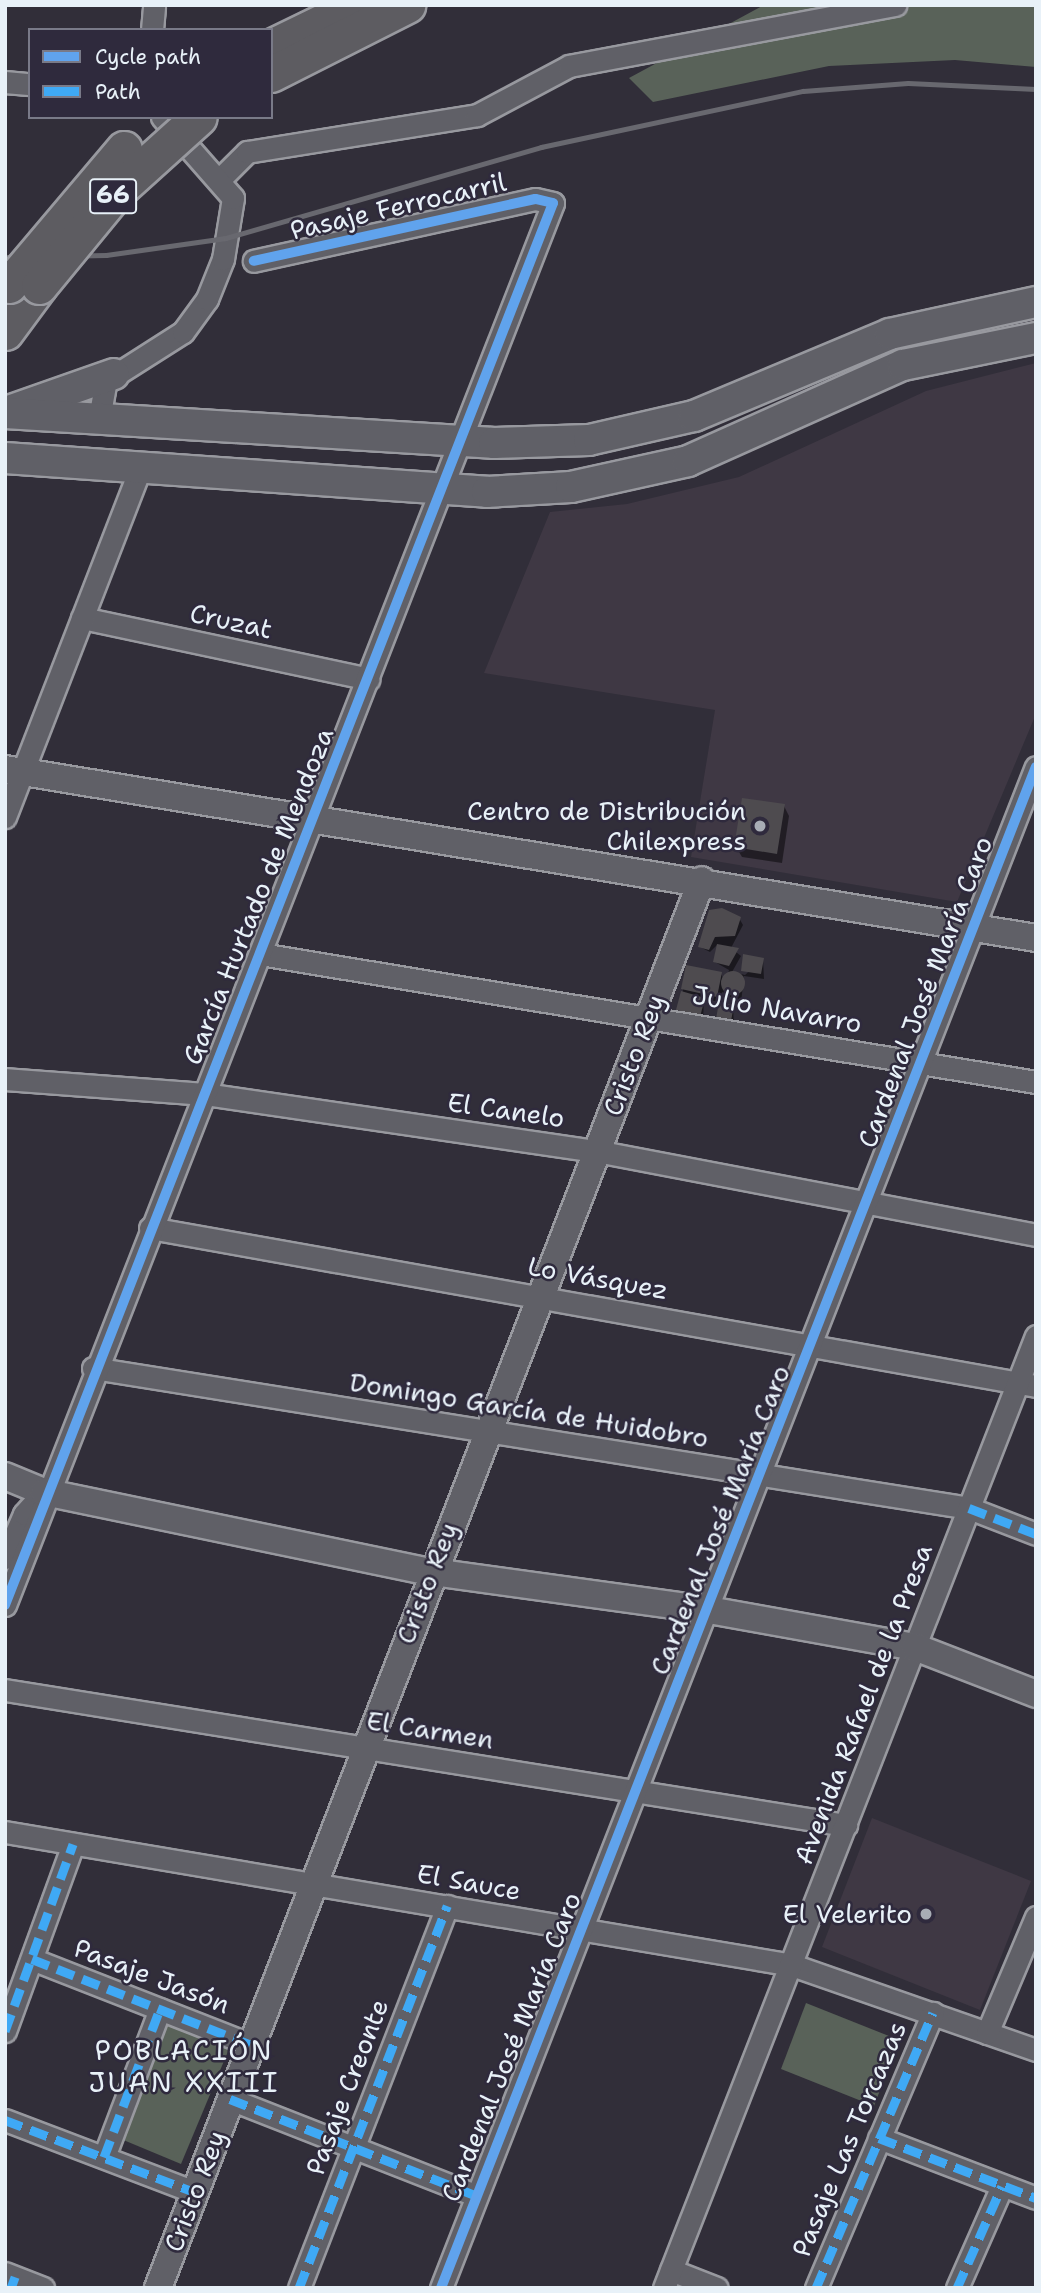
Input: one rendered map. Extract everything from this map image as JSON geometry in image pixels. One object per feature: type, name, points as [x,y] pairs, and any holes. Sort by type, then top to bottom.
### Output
[{"type":"highway","points":[[273,46],[356,5]]},
{"type":"highway","points":[[273,73],[407,5]]},
{"type":"highway","name":"66","points":[[5,332],[18,287],[97,176],[160,119]]},
{"type":"highway","name":"66","points":[[18,287],[117,191],[197,119]]},
{"type":"main road","points":[[5,413],[554,443],[659,426],[727,404],[890,334],[1036,302]]},
{"type":"main road","points":[[5,458],[443,489],[529,491],[653,472],[745,439],[903,365],[1036,338]]},
{"type":"main road","points":[[5,413],[114,374]]},
{"type":"street","points":[[152,28],[154,5]]},
{"type":"street","points":[[221,178],[247,152],[477,115],[569,66],[895,5]]},
{"type":"street","points":[[5,82],[28,84]]},
{"type":"street","points":[[99,419],[102,389],[114,374],[168,346],[207,299],[233,198],[221,178],[164,119]]},
{"type":"street","name":"Pasaje Ferrocarril","points":[[254,261],[535,199],[553,203]]},
{"type":"street","name":"García Hurtado de Mendoza","points":[[5,1605],[41,1519],[44,1492],[314,819],[553,203]]},
{"type":"street","points":[[5,817],[14,771],[82,618],[140,469]]},
{"type":"street","name":"Cruzat","points":[[82,618],[369,678]]},
{"type":"street","name":"Cardenal José María Caro","points":[[441,2288],[869,1205],[970,928],[1036,767]]},
{"type":"street","points":[[14,771],[702,880],[1036,938]]},
{"type":"street","name":"Cristo Rey","points":[[158,2288],[363,1748],[702,880]]},
{"type":"street","name":"Julio Navarro","points":[[260,954],[649,1016],[1036,1082]]},
{"type":"street","name":"El Canelo","points":[[5,1079],[204,1094],[596,1151],[1036,1236]]},
{"type":"street","name":"Lo Vásquez","points":[[150,1228],[1027,1383]]},
{"type":"street","name":"Avenida Rafael de la Presa","points":[[668,2279],[969,1508],[1027,1383],[1036,1336]]},
{"type":"street","name":"Domingo García de Huidobro","points":[[93,1368],[969,1508],[1036,1534]]},
{"type":"street","points":[[5,1476],[44,1492],[432,1572],[709,1610],[915,1647],[1036,1694]]},
{"type":"street","name":"García Hurtado de Mendoza","points":[[5,1558],[24,1514],[44,1492]]},
{"type":"street","name":"El Carmen","points":[[5,1690],[846,1825]]},
{"type":"street","name":"El Sauce","points":[[5,1832],[792,1965],[1036,2050]]},
{"type":"street","points":[[5,2031],[73,1844]]},
{"type":"street","name":"Pasaje Creonte","points":[[299,2288],[447,1906]]},
{"type":"street","points":[[987,2034],[1036,1917]]},
{"type":"street","name":"Pasaje Jasón","points":[[32,1959],[251,2045]]},
{"type":"street","points":[[104,2157],[160,2009]]},
{"type":"street","name":"Pasaje Las Torcazas","points":[[816,2288],[933,2013]]},
{"type":"street","points":[[230,2099],[477,2196]]},
{"type":"street","points":[[5,2120],[195,2192]]},
{"type":"street","points":[[880,2138],[1036,2198]]},
{"type":"street","points":[[957,2288],[1002,2186]]},
{"type":"street","points":[[11,2279],[43,2288]]},
{"type":"street","points":[[668,2279],[717,2288]]},
{"type":"shaded area","points":[[764,5],[1036,5],[1036,67],[955,60],[829,66],[653,102],[629,78]]},
{"type":"shaded area","points":[[1036,363],[1036,714],[957,902],[691,857],[715,710],[484,673],[550,512],[627,504],[739,477],[926,391]]},
{"type":"shaded area","name":"El Velerito","points":[[872,1818],[1031,1881],[980,2010],[822,1947]]},
{"type":"shaded area","points":[[806,2003],[899,2040],[874,2106],[781,2069]]},
{"type":"shaded area","points":[[168,2024],[229,2049],[181,2164],[121,2139]]},
{"type":"building","name":"Centro de Distribución Chilexpress","points":[[742,798],[785,804],[777,854],[734,847]]},
{"type":"building","points":[[722,908],[741,917],[735,936],[715,937],[709,950],[698,947],[709,910]]},
{"type":"building","points":[[717,944],[739,948],[729,966],[713,962]]},
{"type":"building","points":[[743,954],[764,958],[761,974],[741,971]]},
{"type":"building","points":[[686,965],[722,972],[717,997],[681,989]]},
{"type":"building","points":[[733,971],[741,975],[745,983],[741,991],[733,995],[725,991],[721,983],[725,975]]},
{"type":"building","points":[[681,991],[705,998],[700,1017],[676,1010]]},
{"type":"building","points":[[719,1002],[734,1005],[731,1021],[716,1019]]},
{"type":"railway","points":[[5,257],[106,255],[226,238],[541,147],[803,91],[908,83],[1036,89]]},
{"type":"marked path","points":[[969,1508],[1036,1534]]},
{"type":"marked path","points":[[5,2031],[73,1844]]},
{"type":"marked path","points":[[299,2288],[447,1906]]},
{"type":"marked path","points":[[32,1959],[251,2045]]},
{"type":"marked path","points":[[104,2157],[160,2009]]},
{"type":"marked path","points":[[816,2288],[933,2013]]},
{"type":"marked path","points":[[230,2099],[477,2196]]},
{"type":"marked path","points":[[5,2120],[195,2192]]},
{"type":"marked path","points":[[879,2138],[1036,2198]]},
{"type":"marked path","points":[[957,2288],[1002,2186]]},
{"type":"marked path","points":[[11,2288],[15,2277]]},
{"type":"cycle path","points":[[5,1605],[553,203],[535,199],[254,261]]},
{"type":"cycle path","points":[[441,2288],[1036,767]]},
{"type":"place","name":"Centro de Distribución Chilexpress","points":[[760,826]]},
{"type":"place","name":"El Velerito","points":[[926,1914]]},
{"type":"district","name":"POBLACIÓN JUAN XXIII","points":[[184,2066]]}]
